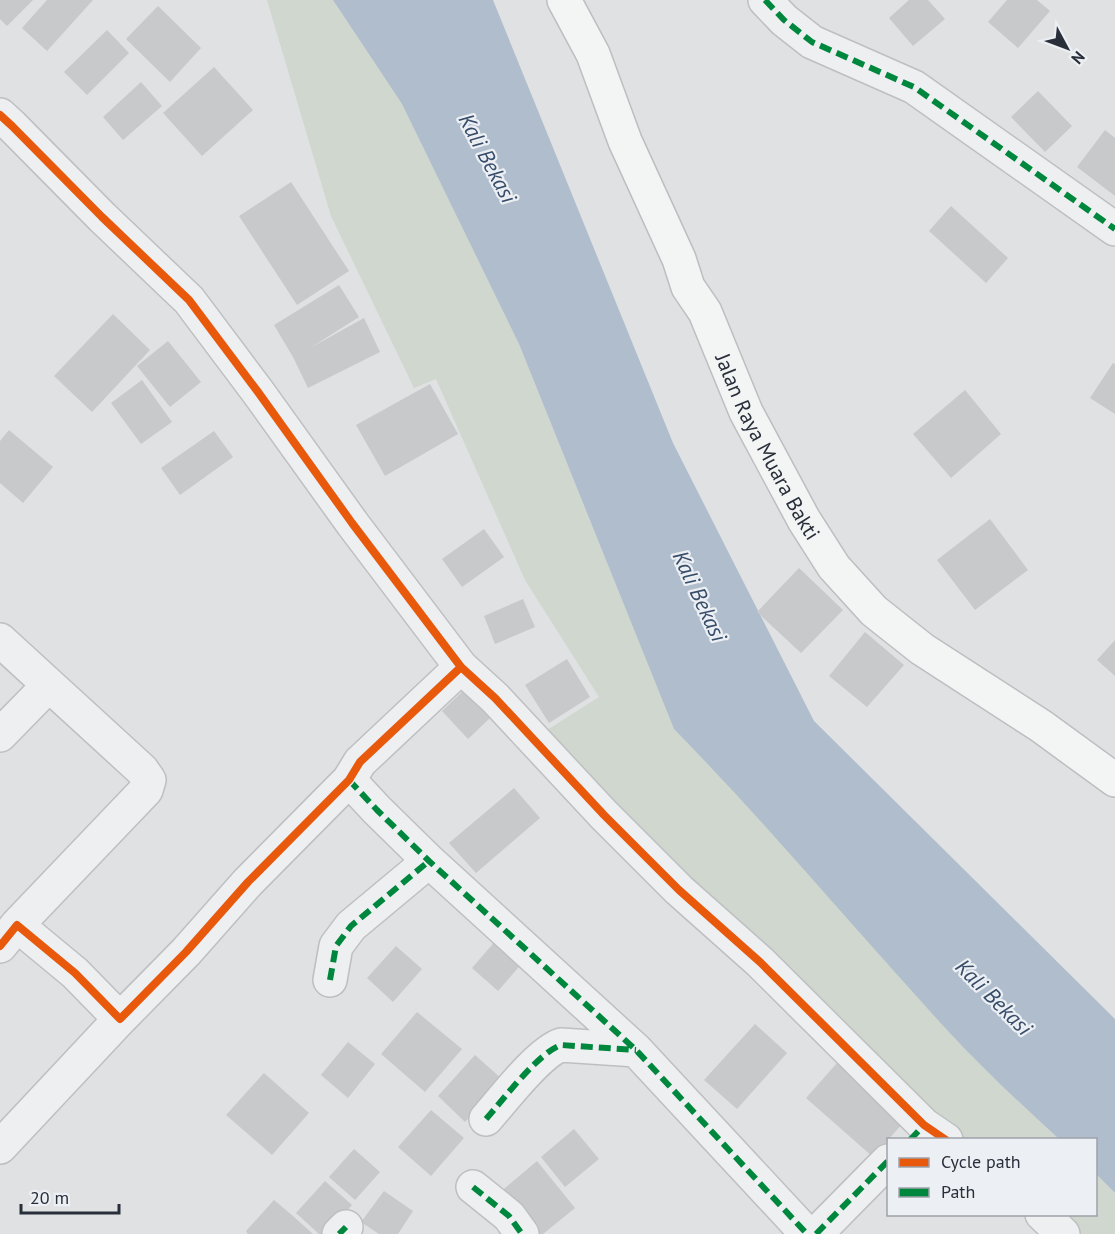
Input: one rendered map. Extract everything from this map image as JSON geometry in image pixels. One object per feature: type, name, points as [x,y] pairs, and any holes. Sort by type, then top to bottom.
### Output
[{"type":"main road","name":"Jalan Raya Muara Bakti","points":[[564,0],[593,54],[625,141],[679,259],[688,287],[705,312],[746,412],[804,520],[834,567],[874,611],[922,649],[1041,726],[1115,780]]},
{"type":"street","points":[[765,0],[784,20],[812,42],[915,87],[1115,229]]},
{"type":"street","points":[[0,116],[189,300],[352,523],[461,667],[495,698],[604,815],[679,890],[760,962],[926,1135]]},
{"type":"street","points":[[0,640],[142,770],[149,780],[146,790],[9,935],[75,973],[120,1019]]},
{"type":"street","points":[[0,1147],[186,952],[248,882],[349,780],[360,762],[461,667]]},
{"type":"street","points":[[0,735],[49,685]]},
{"type":"street","points":[[349,780],[429,861],[636,1050],[807,1234]]},
{"type":"street","points":[[330,980],[336,946],[351,926],[429,861]]},
{"type":"street","points":[[486,1119],[539,1059],[554,1048],[561,1045],[636,1050]]},
{"type":"street","points":[[816,1234],[887,1162]]},
{"type":"street","points":[[473,1187],[509,1216],[522,1234]]},
{"type":"street","points":[[1043,1216],[1063,1234]]},
{"type":"shaded area","points":[[267,0],[333,0],[402,104],[519,344],[674,729],[718,774],[989,1073],[1058,1138],[945,1138],[533,739],[599,697],[525,580],[436,379],[414,388],[331,216]]},
{"type":"shaded area","points":[[1097,1175],[1115,1193],[1115,1234],[1063,1234],[1043,1216],[1097,1216]]},
{"type":"water","name":"Kali Bekasi","points":[[333,0],[493,0],[673,443],[814,721],[1115,1019],[1115,1193],[1097,1175],[1097,1138],[1058,1138],[988,1073],[744,803],[674,729],[519,344],[402,104]]},
{"type":"building","points":[[0,0],[33,0],[7,26],[0,19]]},
{"type":"building","points":[[47,0],[93,0],[47,51],[22,28]]},
{"type":"building","points":[[909,0],[928,0],[945,19],[913,46],[889,18]]},
{"type":"building","points":[[1007,0],[1037,0],[1050,11],[1018,48],[988,22]]},
{"type":"building","points":[[158,6],[201,48],[170,82],[126,39]]},
{"type":"building","points":[[107,30],[129,53],[87,95],[64,72]]},
{"type":"building","points":[[214,67],[253,110],[202,156],[163,113]]},
{"type":"building","points":[[141,82],[162,106],[123,140],[103,117]]},
{"type":"building","points":[[1038,91],[1072,126],[1045,152],[1011,117]]},
{"type":"building","points":[[1105,130],[1115,138],[1115,196],[1077,167]]},
{"type":"building","points":[[291,182],[349,271],[297,305],[239,216]]},
{"type":"building","points":[[951,206],[1008,258],[986,283],[929,231]]},
{"type":"building","points":[[339,285],[359,317],[310,348],[364,318],[380,352],[308,388],[274,325]]},
{"type":"building","points":[[113,314],[150,350],[92,412],[54,376]]},
{"type":"building","points":[[168,341],[201,382],[170,407],[137,366]]},
{"type":"building","points":[[1113,363],[1115,364],[1115,414],[1090,398]]},
{"type":"building","points":[[142,380],[172,422],[141,444],[111,403]]},
{"type":"building","points":[[430,384],[458,434],[385,476],[356,425]]},
{"type":"building","points":[[965,390],[1001,434],[951,478],[913,434]]},
{"type":"building","points":[[9,430],[53,467],[23,503],[0,483],[0,441]]},
{"type":"building","points":[[214,431],[233,457],[180,495],[161,468]]},
{"type":"building","points":[[990,519],[1028,570],[975,610],[937,560]]},
{"type":"building","points":[[484,529],[504,557],[462,587],[442,559]]},
{"type":"building","points":[[799,568],[843,610],[801,653],[757,612]]},
{"type":"building","points":[[523,599],[535,627],[495,644],[484,616]]},
{"type":"building","points":[[865,632],[904,665],[867,707],[829,676]]},
{"type":"building","points":[[1115,640],[1115,676],[1097,660]]},
{"type":"building","points":[[567,659],[590,697],[549,723],[525,685]]},
{"type":"building","points":[[463,691],[490,718],[468,739],[442,711]]},
{"type":"building","points":[[514,788],[540,818],[476,873],[449,843]]},
{"type":"building","points":[[498,938],[524,961],[498,991],[472,968]]},
{"type":"building","points":[[396,946],[422,969],[393,1002],[367,978]]},
{"type":"building","points":[[417,1012],[462,1049],[425,1092],[381,1054]]},
{"type":"building","points":[[755,1024],[787,1053],[737,1109],[704,1080]]},
{"type":"building","points":[[348,1042],[375,1064],[348,1098],[321,1075]]},
{"type":"building","points":[[475,1055],[503,1080],[465,1122],[438,1096]]},
{"type":"building","points":[[837,1063],[903,1123],[890,1138],[887,1138],[887,1141],[873,1157],[806,1098]]},
{"type":"building","points":[[264,1073],[309,1113],[272,1155],[226,1115]]},
{"type":"building","points":[[431,1110],[464,1138],[431,1176],[398,1147]]},
{"type":"building","points":[[574,1129],[599,1159],[565,1187],[541,1157]]},
{"type":"building","points":[[354,1149],[380,1172],[355,1200],[329,1177]]},
{"type":"building","points":[[537,1161],[575,1208],[543,1234],[531,1234],[498,1194]]},
{"type":"building","points":[[325,1181],[352,1205],[327,1234],[319,1234],[296,1213]]},
{"type":"building","points":[[384,1191],[413,1211],[398,1234],[379,1234],[361,1222]]},
{"type":"building","points":[[274,1200],[313,1234],[248,1234],[246,1231]]},
{"type":"marked path","points":[[765,0],[784,20],[812,42],[914,87],[1115,229]]},
{"type":"marked path","points":[[349,780],[429,861],[636,1050],[807,1234]]},
{"type":"marked path","points":[[330,980],[336,946],[351,926],[429,861]]},
{"type":"marked path","points":[[486,1119],[542,1057],[561,1045],[636,1050]]},
{"type":"marked path","points":[[912,1138],[924,1125]]},
{"type":"marked path","points":[[816,1234],[887,1162]]},
{"type":"marked path","points":[[473,1187],[509,1216],[522,1234]]},
{"type":"marked path","points":[[339,1234],[346,1227]]},
{"type":"cycle path","points":[[0,115],[189,300],[352,523],[461,667],[495,698],[604,815],[679,890],[760,962],[924,1125],[943,1138]]},
{"type":"cycle path","points":[[0,946],[17,925],[75,973],[120,1019],[186,952],[248,882],[349,780],[360,762],[461,667]]}]
